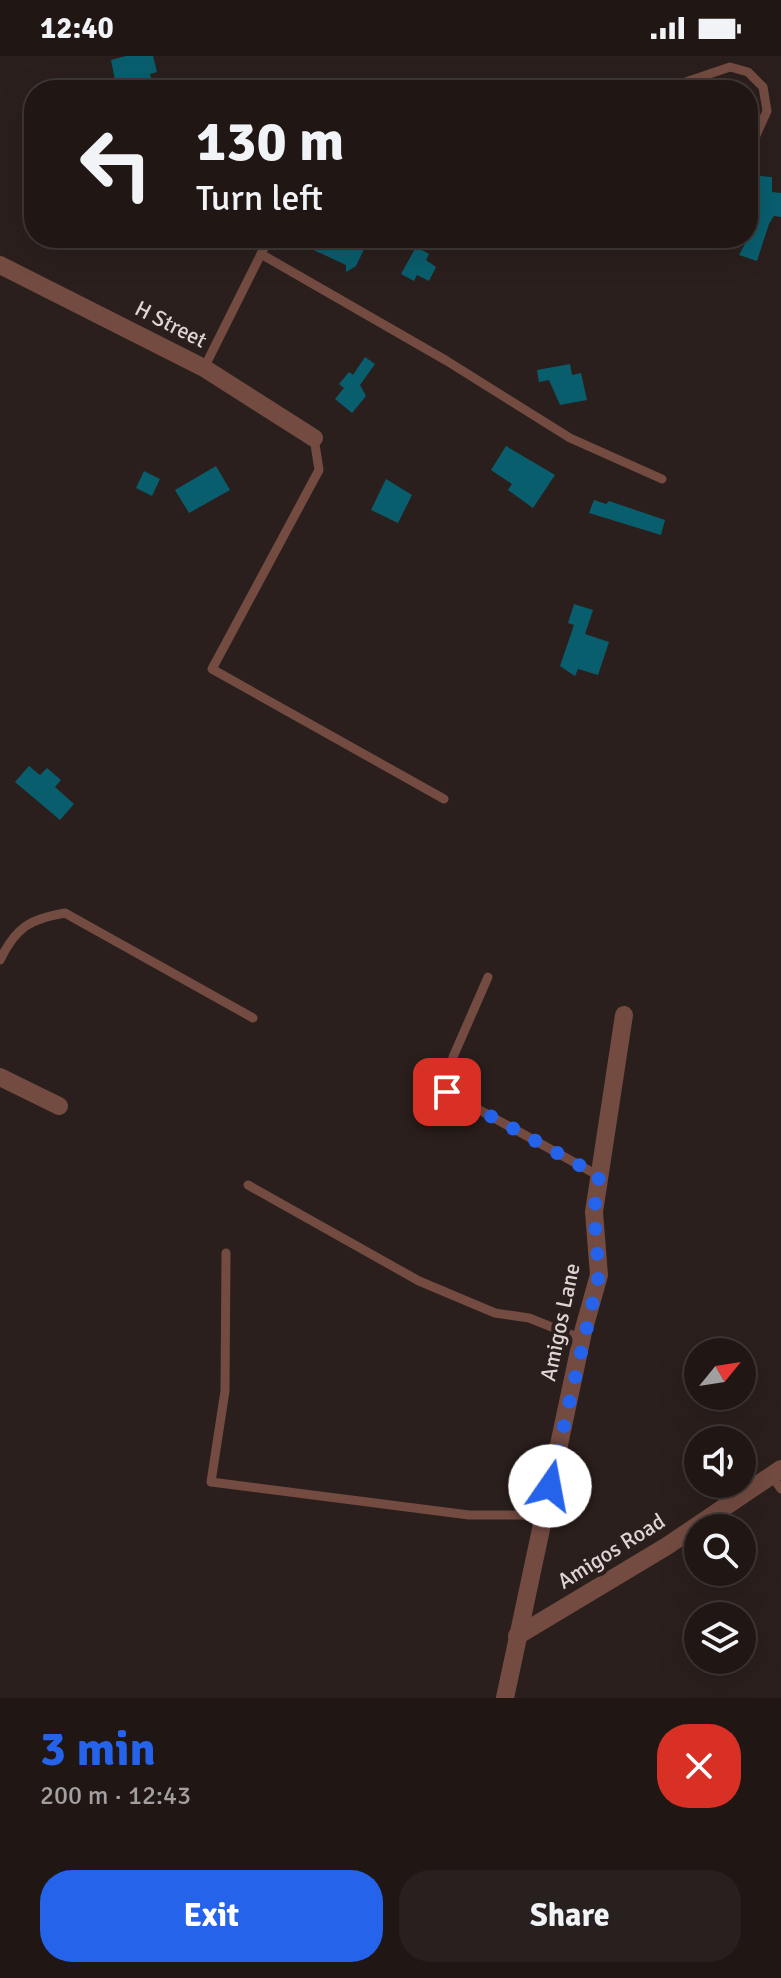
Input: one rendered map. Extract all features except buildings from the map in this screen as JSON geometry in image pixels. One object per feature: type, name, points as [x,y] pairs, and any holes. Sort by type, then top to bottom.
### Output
[{"type":"street","name":"H Street","points":[[0,265],[204,368],[314,438]]},
{"type":"street","name":"Amigos Lane","points":[[517,1636],[582,1339],[599,1275],[594,1212],[624,1015]]},
{"type":"street","points":[[0,1077],[59,1106]]},
{"type":"street","name":"Amigos Road","points":[[517,1636],[778,1478]]},
{"type":"street","points":[[505,1698],[517,1636]]},
{"type":"lane","points":[[686,80],[730,67],[748,72],[756,80]]},
{"type":"lane","points":[[758,82],[763,87],[767,111],[758,131]]},
{"type":"lane","points":[[204,368],[264,248]]},
{"type":"lane","points":[[261,254],[447,361],[570,438],[662,479]]},
{"type":"lane","points":[[314,438],[319,470],[212,669],[444,799]]},
{"type":"lane","points":[[0,960],[11,937],[37,918],[65,913],[253,1018]]},
{"type":"lane","points":[[488,977],[453,1057],[447,1092],[599,1176]]},
{"type":"lane","points":[[248,1185],[419,1281],[495,1313],[529,1318],[582,1339]]},
{"type":"lane","points":[[226,1253],[225,1391],[211,1482],[469,1515],[543,1515]]},
{"type":"route","points":[[447,1092],[599,1176],[594,1212],[599,1275],[583,1332],[550,1486]]}]
